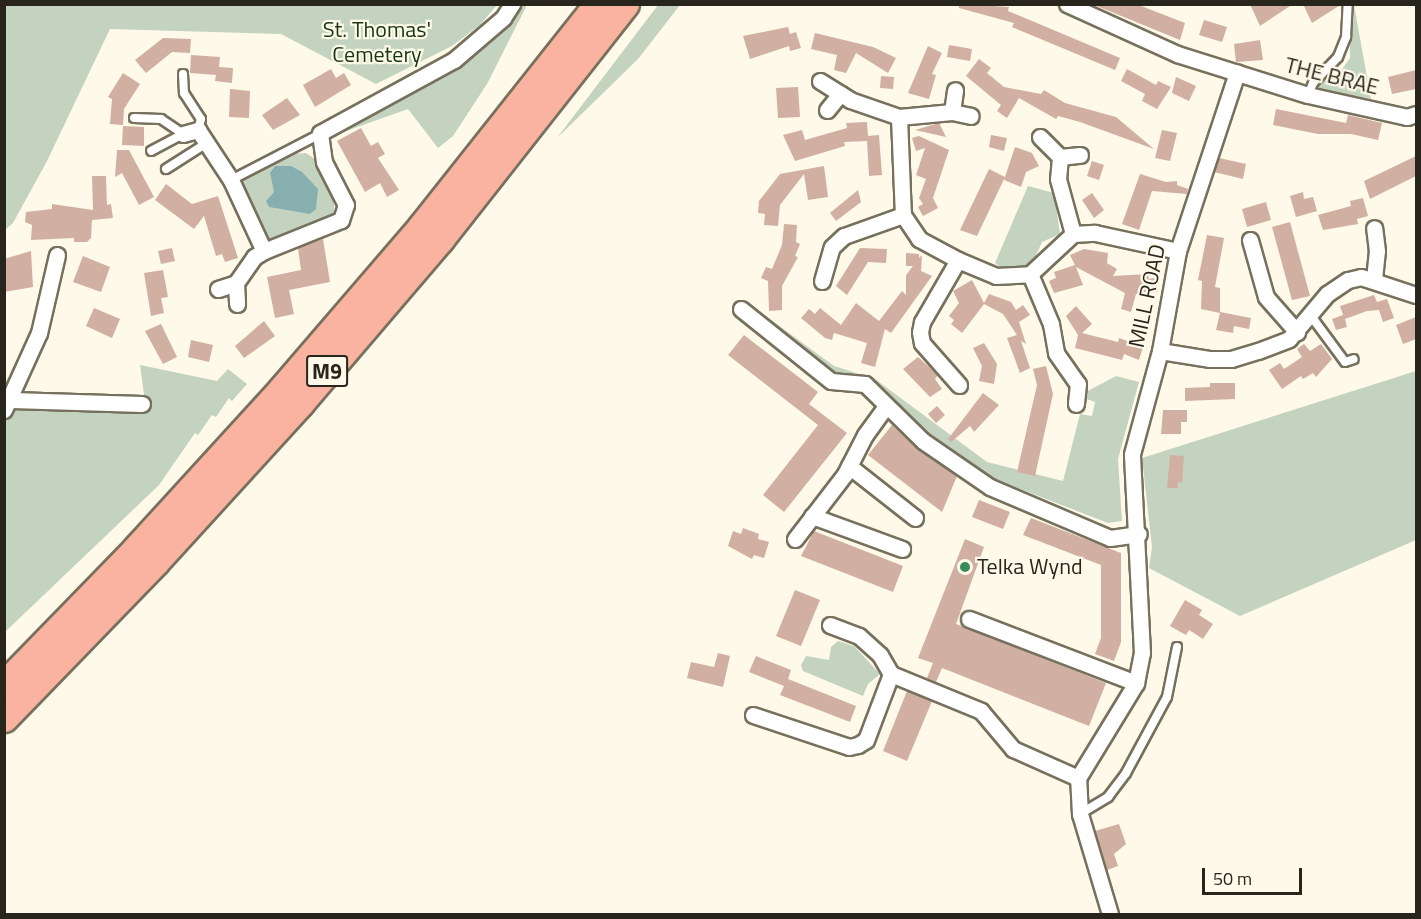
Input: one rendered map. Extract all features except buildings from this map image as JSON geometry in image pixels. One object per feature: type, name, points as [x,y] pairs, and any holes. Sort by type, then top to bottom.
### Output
[{"type":"highway","name":"M9","points":[[4,685],[137,548],[282,389],[423,226],[598,4]]},
{"type":"highway","name":"M9","points":[[4,718],[155,562],[300,403],[440,239],[625,4]]},
{"type":"street","points":[[218,289],[236,283],[254,257],[264,251],[341,220],[346,205],[324,162],[320,134],[453,60],[503,18],[512,4]]},
{"type":"street","name":"THE BRAE","points":[[1067,4],[1177,54],[1308,95],[1413,119]]},
{"type":"street","name":"MILL ROAD","points":[[1136,683],[1142,653],[1139,534],[1132,454],[1160,351],[1178,251],[1237,73]]},
{"type":"street","points":[[820,81],[840,94],[899,117],[952,112],[970,116]]},
{"type":"street","points":[[952,112],[955,90]]},
{"type":"street","points":[[827,110],[840,94]]},
{"type":"street","points":[[899,117],[903,215],[919,239],[958,260],[996,276],[1030,274],[1073,234],[1095,233],[1178,251]]},
{"type":"street","points":[[183,134],[198,130],[207,143],[231,180],[264,251]]},
{"type":"street","points":[[1040,137],[1060,157]]},
{"type":"street","points":[[1060,157],[1080,155]]},
{"type":"street","points":[[1060,157],[1058,179],[1073,234]]},
{"type":"street","points":[[822,281],[832,247],[844,236],[903,215]]},
{"type":"street","points":[[1374,228],[1377,251],[1374,279]]},
{"type":"street","points":[[1250,240],[1266,297],[1297,332]]},
{"type":"street","points":[[57,255],[39,333],[8,405],[142,404]]},
{"type":"street","points":[[958,260],[922,322],[920,332],[922,343],[959,384]]},
{"type":"street","points":[[1030,274],[1050,324],[1056,353],[1085,382],[1076,404]]},
{"type":"street","points":[[1160,351],[1231,359],[1289,339],[1336,287],[1361,277],[1374,279],[1416,295]]},
{"type":"street","points":[[236,283],[237,304]]},
{"type":"street","points":[[741,309],[831,381],[865,384],[923,441],[990,487],[1110,538],[1139,534]]},
{"type":"street","points":[[795,539],[849,466],[886,406]]},
{"type":"street","points":[[849,466],[915,518]]},
{"type":"street","points":[[812,516],[902,549]]},
{"type":"street","points":[[969,620],[1136,683],[1078,778],[1080,814],[1110,915]]},
{"type":"street","points":[[824,640],[832,622],[859,636],[880,656],[891,674],[981,711],[1013,749],[1078,778]]},
{"type":"street","points":[[753,715],[849,747],[858,745],[866,740],[891,674]]},
{"type":"lane","points":[[1308,95],[1313,82],[1338,57],[1346,37],[1348,4]]},
{"type":"lane","points":[[183,74],[184,93],[201,119],[198,130]]},
{"type":"lane","points":[[134,118],[161,119],[183,134],[151,151]]},
{"type":"lane","points":[[231,180],[320,134]]},
{"type":"lane","points":[[166,169],[207,143]]},
{"type":"lane","points":[[1311,315],[1345,362],[1354,359]]},
{"type":"lane","points":[[1080,814],[1108,797],[1136,755],[1167,697],[1177,647]]},
{"type":"green space","name":"St. Thomas' Cemetery","points":[[5,4],[497,5],[480,25],[452,46],[376,84],[281,34],[110,29],[47,161],[13,223],[5,230]]},
{"type":"green space","points":[[517,5],[527,5],[487,84],[453,136],[438,148],[408,109],[338,134],[336,131],[473,57]]},
{"type":"green space","points":[[658,5],[680,5],[638,59],[557,138]]},
{"type":"green space","points":[[1350,5],[1354,5],[1371,99],[1319,89],[1318,85],[1340,72],[1350,58]]},
{"type":"green space","points":[[306,153],[315,159],[334,195],[334,214],[319,224],[264,243],[237,184],[291,154]]},
{"type":"green space","points":[[1028,186],[1054,193],[1060,234],[1042,242],[1032,264],[1004,270],[995,263]]},
{"type":"green space","points":[[748,303],[834,366],[875,379],[987,462],[1063,481],[1080,414],[1092,416],[1095,402],[1084,398],[1086,392],[1116,376],[1139,382],[1118,459],[1122,521],[1108,523],[992,478],[943,448],[910,414],[870,382],[837,374]]},
{"type":"green space","points":[[140,365],[217,381],[228,369],[247,384],[232,401],[229,398],[216,417],[212,415],[198,435],[195,433],[159,485],[5,632],[4,422],[9,408],[146,409]]},
{"type":"green space","points":[[1416,371],[1416,540],[1240,616],[1149,568],[1152,547],[1142,458]]},
{"type":"green space","points":[[838,641],[854,646],[880,674],[868,684],[863,696],[803,671],[801,665],[806,656],[829,660],[831,647]]},
{"type":"water","points":[[275,166],[291,166],[302,172],[318,189],[316,209],[310,214],[269,207],[266,201],[274,192],[270,173]]},
{"type":"place","name":"Telka Wynd","points":[[965,567]]}]
